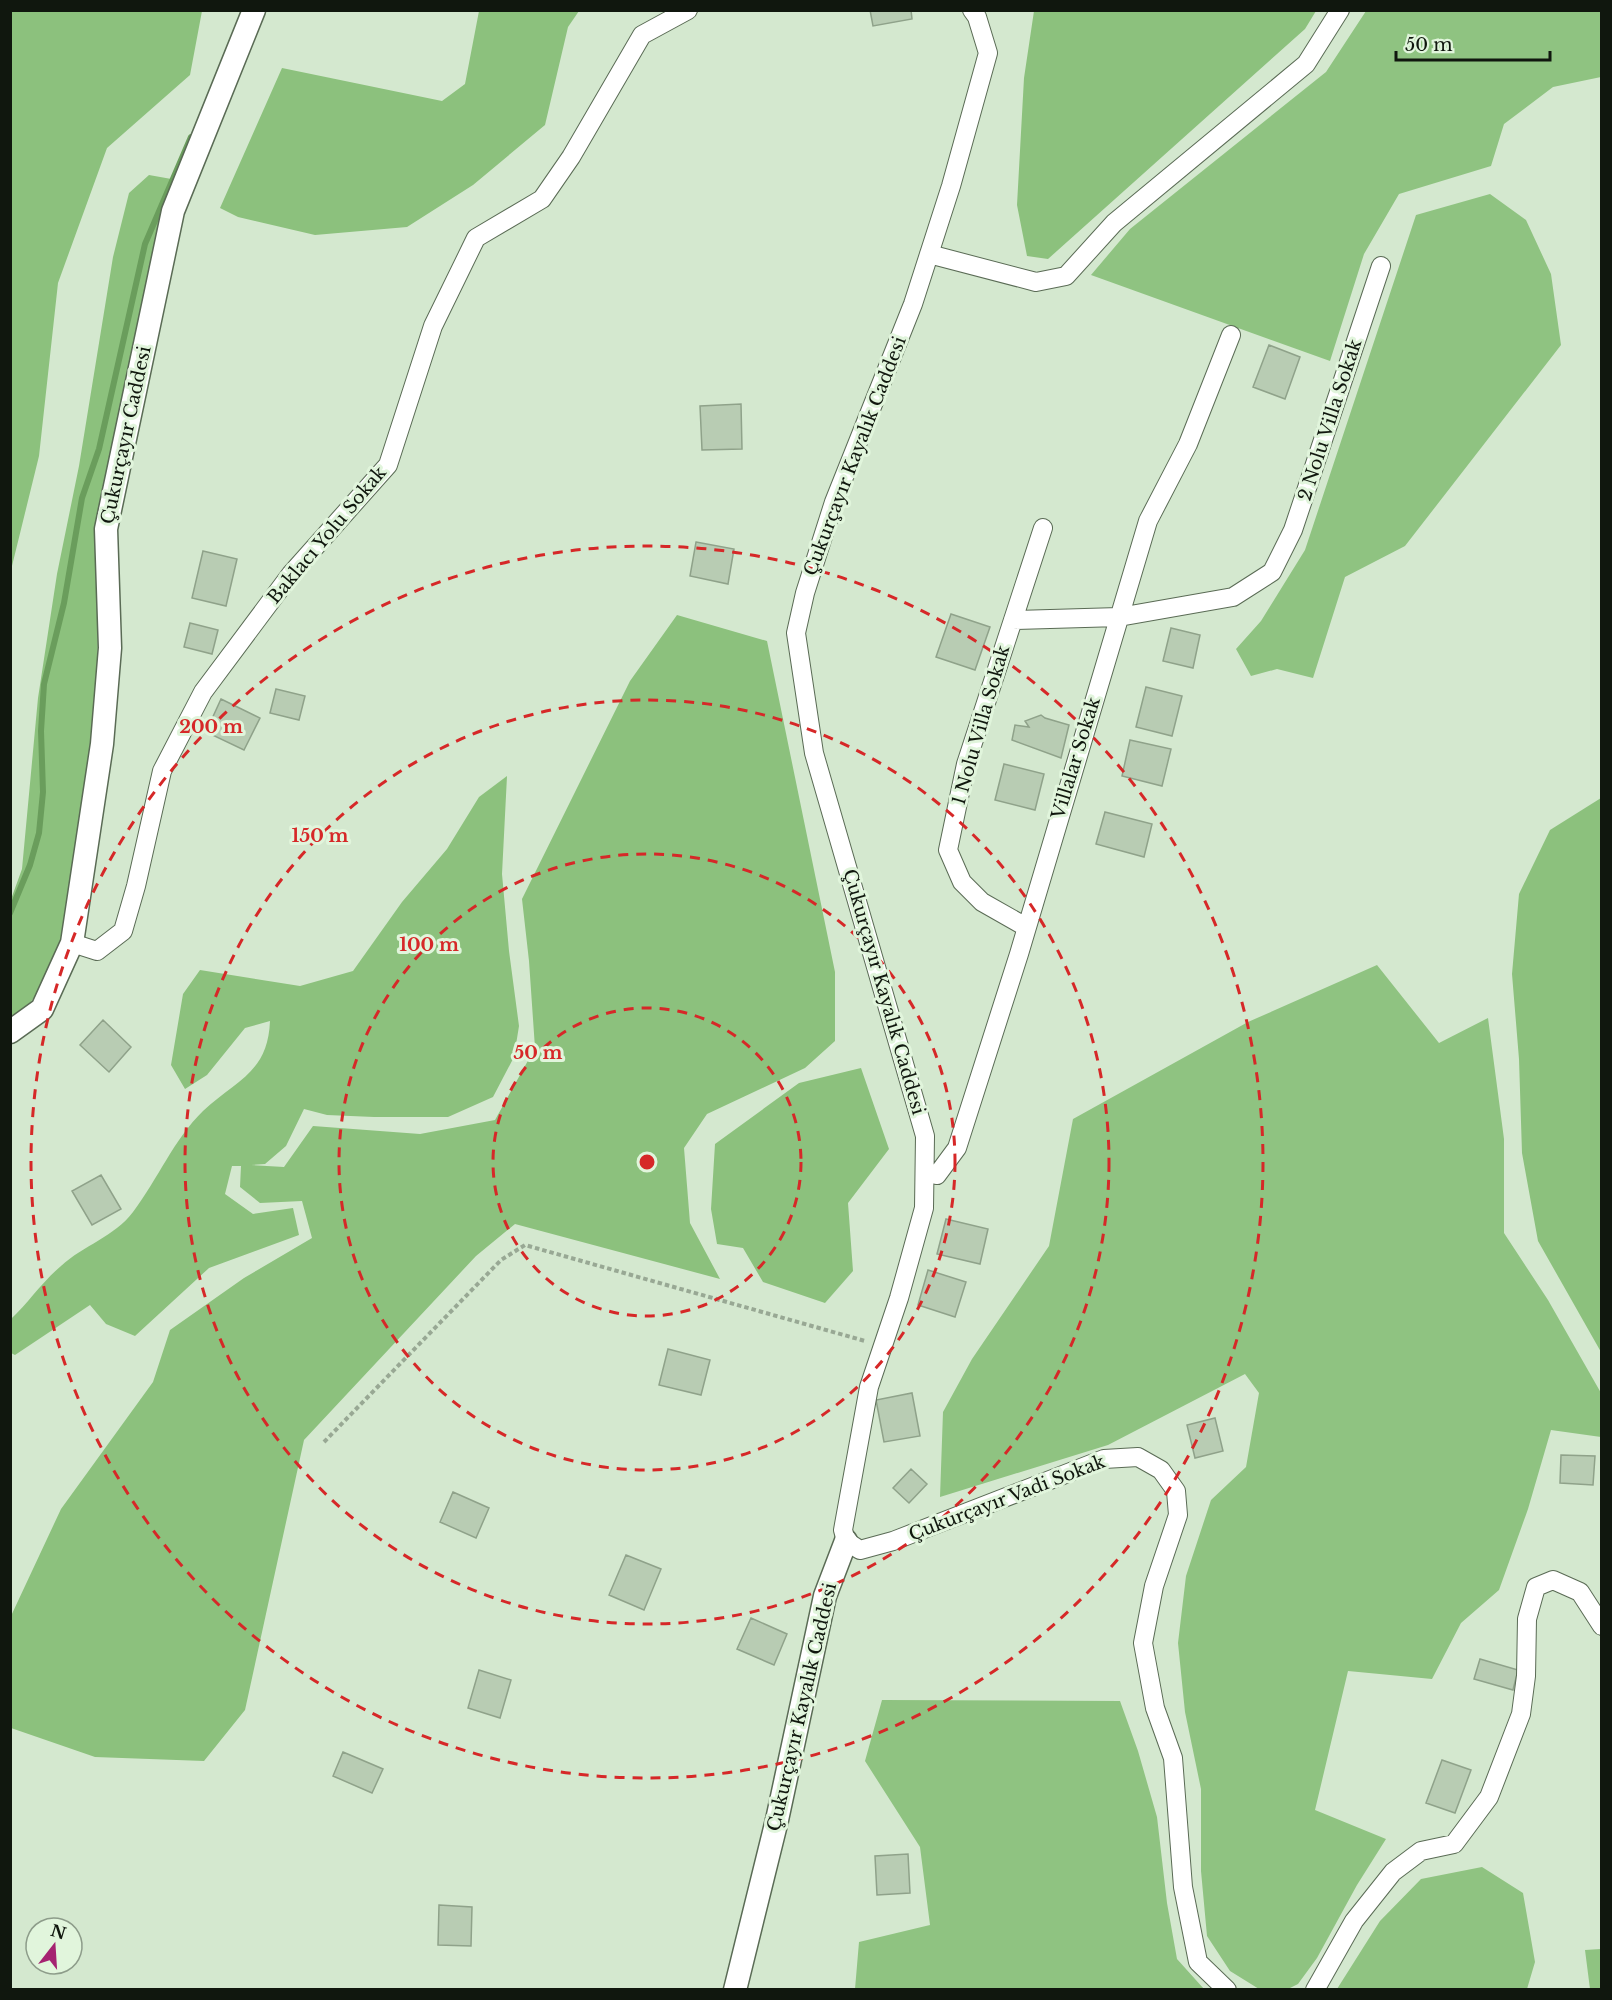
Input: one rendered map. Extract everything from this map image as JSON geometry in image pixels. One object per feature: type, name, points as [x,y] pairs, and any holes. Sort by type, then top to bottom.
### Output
[{"type":"street","name":"Çukurçayır Caddesi","points":[[10,1032],[42,1009],[72,943],[102,744],[110,648],[106,529],[173,211],[255,10]]},
{"type":"street","name":"Baklacı Yolu Sokak","points":[[72,943],[98,951],[123,931],[162,771],[203,692],[291,574],[388,465],[433,326],[476,238],[542,199],[572,157],[642,35],[688,10]]},
{"type":"street","name":"Çukurçayır Kayalık Caddesi","points":[[735,1989],[777,1820],[825,1596],[846,1541],[843,1530],[865,1409],[924,1208],[926,1172],[925,1136],[814,753],[796,633],[804,593],[834,502],[913,303],[951,186],[988,53],[977,17],[972,10]]},
{"type":"street","points":[[929,254],[1036,282],[1066,276],[1114,224],[1306,63],[1340,10]]},
{"type":"street","name":"2 Nolu Villa Sokak","points":[[1119,617],[1233,597],[1272,572],[1293,530],[1381,266]]},
{"type":"street","name":"Villalar Sokak","points":[[926,1172],[937,1175],[957,1148],[1148,521],[1188,444],[1231,335]]},
{"type":"street","name":"1 Nolu Villa Sokak","points":[[1026,927],[982,902],[962,882],[948,850],[966,764],[1042,528]]},
{"type":"street","points":[[1013,620],[1119,617]]},
{"type":"street","name":"Çukurçayır Vadi Sokak","points":[[846,1541],[860,1550],[893,1541],[1104,1459],[1138,1457],[1161,1470],[1176,1491],[1178,1515],[1154,1586],[1143,1643],[1155,1708],[1173,1758],[1183,1887],[1198,1962],[1227,1989]]},
{"type":"street","points":[[1315,1989],[1354,1921],[1393,1872],[1421,1851],[1455,1844],[1489,1797],[1521,1714],[1526,1676],[1527,1619],[1536,1587],[1553,1580],[1580,1592],[1602,1626]]},
{"type":"path","points":[[324,1442],[501,1260],[525,1245],[883,1346]]},
{"type":"green space","points":[[11,10],[202,11],[190,75],[107,148],[58,283],[39,456],[11,570]]},
{"type":"green space","points":[[1034,10],[1316,11],[1305,29],[1048,259],[1027,256],[1017,205],[1024,78]]},
{"type":"green space","points":[[479,11],[579,11],[568,27],[545,125],[473,185],[407,227],[315,235],[238,217],[220,208],[282,68],[442,101],[465,84]]},
{"type":"green space","points":[[1366,11],[1601,11],[1601,77],[1553,87],[1504,124],[1491,166],[1399,194],[1364,254],[1330,361],[1091,275],[1130,229],[1326,72]]},
{"type":"green space","points":[[149,175],[177,180],[99,514],[97,716],[61,946],[43,986],[23,1012],[11,1022],[10,902],[22,869],[38,698],[57,574],[79,466],[113,257],[129,193]]},
{"type":"green space","points":[[1490,194],[1526,220],[1551,274],[1561,345],[1405,546],[1345,577],[1313,678],[1277,669],[1251,676],[1236,649],[1261,621],[1305,550],[1416,215]]},
{"type":"green space","points":[[677,615],[767,641],[835,972],[835,1041],[805,1068],[707,1114],[684,1148],[690,1223],[720,1279],[515,1224],[476,1256],[304,1440],[245,1710],[204,1761],[95,1757],[11,1728],[11,1616],[61,1509],[153,1382],[170,1330],[244,1278],[312,1238],[302,1201],[260,1203],[240,1187],[241,1166],[232,1166],[225,1194],[253,1214],[293,1208],[299,1235],[209,1268],[135,1336],[106,1324],[90,1305],[15,1355],[11,1353],[11,1319],[61,1266],[125,1221],[142,1199],[183,1134],[203,1111],[248,1074],[263,1053],[268,1039],[270,1021],[245,1028],[207,1075],[185,1089],[171,1065],[183,994],[200,970],[300,986],[353,971],[402,902],[447,849],[479,797],[507,776],[502,874],[519,1026],[514,1057],[493,1097],[448,1117],[327,1115],[304,1109],[286,1146],[265,1164],[251,1165],[284,1167],[313,1126],[420,1134],[495,1120],[535,1048],[522,899],[630,681]]},
{"type":"green space","points":[[1601,798],[1601,1352],[1538,1241],[1522,1153],[1519,1059],[1512,974],[1519,894],[1550,830]]},
{"type":"green space","points":[[1377,965],[1439,1043],[1488,1018],[1504,1139],[1504,1233],[1548,1300],[1601,1393],[1601,1437],[1551,1430],[1528,1509],[1499,1590],[1461,1623],[1432,1679],[1348,1671],[1315,1810],[1386,1839],[1357,1885],[1317,1958],[1298,1984],[1288,1989],[1259,1989],[1230,1971],[1207,1936],[1201,1871],[1201,1789],[1185,1712],[1178,1643],[1186,1576],[1211,1500],[1246,1467],[1259,1393],[1245,1374],[1108,1445],[940,1497],[943,1412],[972,1359],[1049,1246],[1073,1119],[1248,1022]]},
{"type":"green space","points":[[861,1068],[889,1149],[848,1203],[853,1271],[825,1303],[763,1282],[743,1248],[717,1244],[711,1209],[715,1144],[799,1083]]},
{"type":"green space","points":[[882,1700],[1120,1701],[1138,1751],[1157,1817],[1167,1903],[1177,1959],[1204,1989],[855,1989],[859,1942],[930,1925],[920,1847],[865,1761]]},
{"type":"green space","points":[[1482,1867],[1523,1893],[1535,1962],[1527,1989],[1337,1989],[1380,1921],[1421,1879]]},
{"type":"green space","points":[[1601,1949],[1601,1989],[1590,1989],[1585,1950]]},
{"type":"building","points":[[870,10],[911,10],[912,19],[873,26]]},
{"type":"building","points":[[1269,345],[1300,357],[1285,399],[1253,387]]},
{"type":"building","points":[[741,404],[742,449],[702,450],[700,406]]},
{"type":"building","points":[[696,542],[734,549],[728,584],[690,576]]},
{"type":"building","points":[[203,551],[237,559],[226,606],[192,598]]},
{"type":"building","points":[[951,614],[990,627],[975,670],[936,657]]},
{"type":"building","points":[[190,623],[218,630],[212,654],[184,647]]},
{"type":"building","points":[[1171,628],[1200,635],[1193,668],[1163,661]]},
{"type":"building","points":[[1146,687],[1182,696],[1172,736],[1136,727]]},
{"type":"building","points":[[276,689],[305,696],[299,720],[270,713]]},
{"type":"building","points":[[221,699],[260,718],[244,750],[206,732]]},
{"type":"building","points":[[1041,715],[1069,725],[1061,758],[1012,740],[1015,725],[1029,727],[1025,721]]},
{"type":"building","points":[[1130,740],[1171,749],[1162,786],[1122,776]]},
{"type":"building","points":[[1004,764],[1044,774],[1035,810],[995,800]]},
{"type":"building","points":[[1105,812],[1152,824],[1144,857],[1096,844]]},
{"type":"building","points":[[103,1020],[131,1047],[109,1072],[80,1045]]},
{"type":"building","points":[[101,1175],[121,1209],[92,1225],[72,1191]]},
{"type":"building","points":[[946,1219],[988,1229],[980,1264],[937,1254]]},
{"type":"building","points":[[928,1270],[966,1282],[955,1317],[918,1305]]},
{"type":"building","points":[[668,1349],[710,1360],[701,1395],[659,1385]]},
{"type":"building","points":[[912,1393],[920,1436],[884,1442],[876,1400]]},
{"type":"building","points":[[1215,1418],[1223,1451],[1195,1458],[1187,1425]]},
{"type":"building","points":[[1561,1455],[1595,1456],[1593,1485],[1560,1483]]},
{"type":"building","points":[[911,1469],[927,1484],[909,1503],[893,1488]]},
{"type":"building","points":[[453,1492],[489,1508],[476,1538],[440,1522]]},
{"type":"building","points":[[626,1555],[661,1569],[644,1610],[609,1595]]},
{"type":"building","points":[[751,1618],[787,1634],[774,1665],[737,1649]]},
{"type":"building","points":[[1480,1659],[1518,1670],[1513,1690],[1474,1679]]},
{"type":"building","points":[[479,1670],[511,1680],[500,1718],[468,1708]]},
{"type":"building","points":[[343,1752],[383,1769],[372,1793],[333,1776]]},
{"type":"building","points":[[1442,1760],[1471,1770],[1455,1813],[1426,1803]]},
{"type":"building","points":[[908,1854],[910,1893],[877,1895],[875,1856]]},
{"type":"building","points":[[439,1905],[472,1907],[471,1946],[438,1945]]},
{"type":"waterway","points":[[10,913],[30,865],[39,833],[43,792],[41,731],[44,684],[64,603],[82,498],[99,449],[145,244],[191,137]]}]
